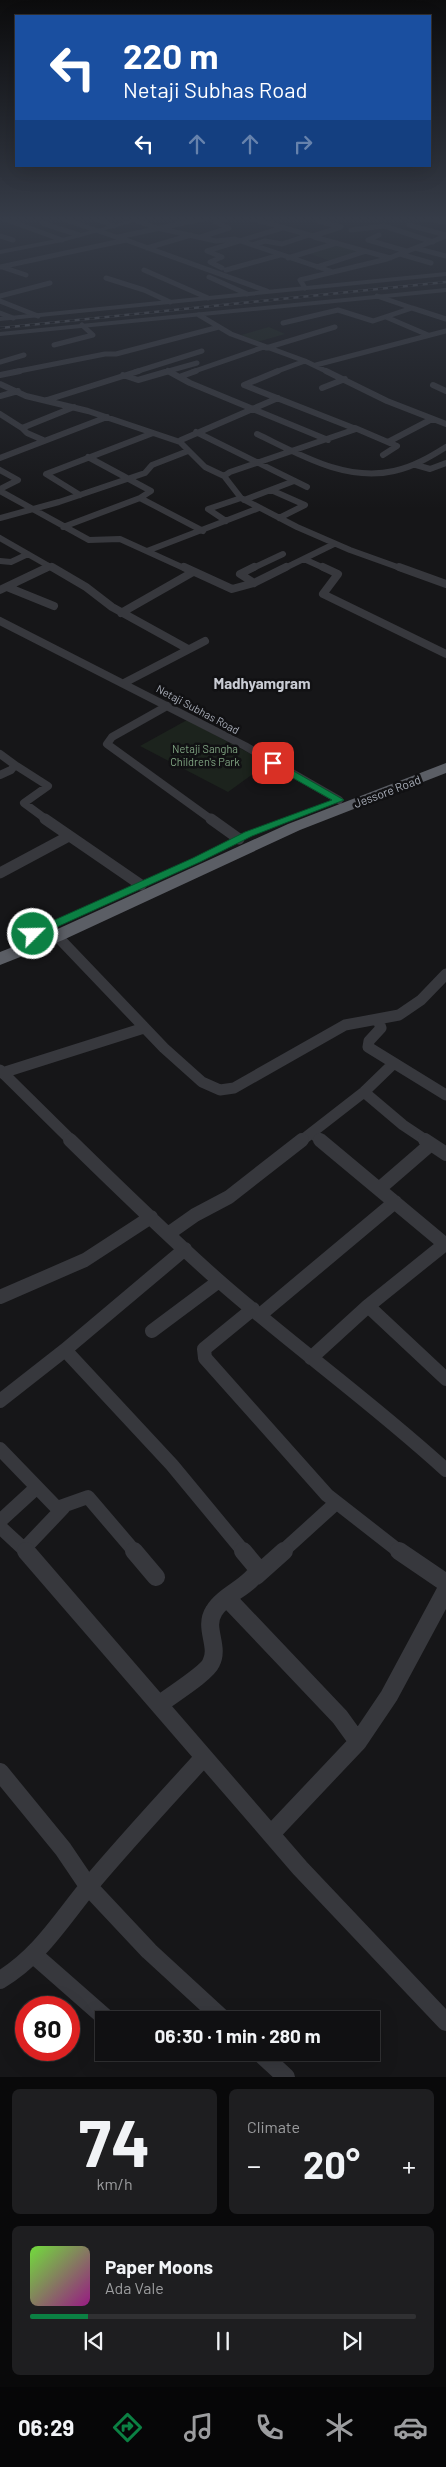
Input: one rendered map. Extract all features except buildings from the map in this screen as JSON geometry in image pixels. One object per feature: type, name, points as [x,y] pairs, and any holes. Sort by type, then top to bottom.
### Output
[{"type":"highway","points":[[0,948],[141,885],[239,838],[446,760]]},
{"type":"highway","name":"Jessore Road","points":[[0,959],[57,936],[294,827],[446,768]]},
{"type":"street","points":[[5,315],[13,318]]},
{"type":"street","points":[[0,319],[48,315]]},
{"type":"street","points":[[0,334],[199,315],[219,327],[265,347],[316,365],[387,401],[446,424]]},
{"type":"street","points":[[283,323],[317,315]]},
{"type":"street","points":[[352,315],[370,321],[392,315]]},
{"type":"street","points":[[433,315],[446,319]]},
{"type":"street","points":[[386,317],[428,335]]},
{"type":"street","points":[[54,345],[93,335],[82,326]]},
{"type":"street","points":[[178,377],[265,347],[335,326]]},
{"type":"street","points":[[0,375],[97,355],[116,354],[219,327]]},
{"type":"street","points":[[316,365],[428,335],[446,332]]},
{"type":"street","points":[[45,400],[202,351]]},
{"type":"street","points":[[0,362],[24,355]]},
{"type":"street","points":[[0,356],[7,360]]},
{"type":"street","points":[[305,361],[244,385],[355,428],[396,447],[384,455]]},
{"type":"street","points":[[123,375],[138,380],[197,363]]},
{"type":"street","points":[[168,371],[178,377],[328,440]]},
{"type":"street","points":[[322,388],[345,379]]},
{"type":"street","points":[[0,384],[26,396],[108,417],[180,442],[205,467],[224,476],[242,499],[334,544],[446,584]]},
{"type":"street","points":[[433,385],[446,391]]},
{"type":"street","points":[[0,396],[18,392]]},
{"type":"street","points":[[180,442],[184,437],[257,409],[278,398]]},
{"type":"street","points":[[22,428],[74,407]]},
{"type":"street","points":[[0,414],[27,433],[43,440]]},
{"type":"street","points":[[0,458],[43,440],[108,417]]},
{"type":"street","points":[[388,442],[432,418]]},
{"type":"street","points":[[224,476],[258,462],[328,440],[355,430],[355,428]]},
{"type":"street","points":[[196,432],[307,487]]},
{"type":"street","points":[[80,495],[45,476],[153,433]]},
{"type":"street","points":[[257,434],[326,467],[355,474],[389,474],[416,465],[446,447]]},
{"type":"street","points":[[0,518],[40,508],[145,473],[152,465],[188,451]]},
{"type":"street","points":[[63,527],[140,498],[150,491],[130,478],[88,458]]},
{"type":"street","points":[[416,465],[430,469],[446,463]]},
{"type":"street","points":[[0,470],[18,480],[0,490],[31,510],[63,527],[89,540],[120,539],[232,589],[254,583],[334,544]]},
{"type":"street","points":[[226,521],[208,509],[294,481]]},
{"type":"street","points":[[271,490],[304,505],[279,518]]},
{"type":"street","points":[[140,498],[203,531]]},
{"type":"street","points":[[147,551],[259,508]]},
{"type":"street","points":[[0,538],[86,587],[105,603],[188,649]]},
{"type":"street","points":[[0,560],[11,562],[28,554]]},
{"type":"street","points":[[254,583],[240,576],[241,572],[283,554]]},
{"type":"street","points":[[304,559],[338,574],[323,594],[446,654]]},
{"type":"street","points":[[4,588],[49,567]]},
{"type":"street","points":[[122,613],[193,572]]},
{"type":"street","points":[[4,588],[54,606]]},
{"type":"street","name":"Netaji Subhas Road","points":[[0,621],[245,746],[339,800]]},
{"type":"street","name":"Netaji Subhas Road","points":[[124,683],[205,641]]},
{"type":"street","points":[[167,706],[112,737],[107,744],[239,838]]},
{"type":"street","points":[[0,754],[48,786],[24,803],[27,806],[141,885]]},
{"type":"street","points":[[0,774],[11,770],[15,765]]},
{"type":"street","points":[[0,873],[70,836]]},
{"type":"street","points":[[57,936],[144,1028],[202,1082],[220,1090],[234,1088],[345,1025],[359,1020],[378,1020],[404,1013],[446,974]]},
{"type":"street","points":[[378,1020],[381,1028],[369,1041],[368,1047],[393,1064],[446,1094]]},
{"type":"street","points":[[144,1028],[1,1072],[151,1218],[219,1281],[311,1358],[398,1426],[446,1470]]},
{"type":"street","points":[[168,1234],[195,1215],[229,1197],[364,1092],[393,1064]]},
{"type":"street","points":[[364,1092],[403,1125],[446,1154]]},
{"type":"street","points":[[311,1358],[368,1306],[445,1244],[312,1133]]},
{"type":"street","points":[[379,1189],[431,1144]]},
{"type":"street","points":[[395,1202],[256,1312],[204,1349],[205,1358],[233,1392],[336,1503],[392,1547],[446,1583]]},
{"type":"street","points":[[0,1296],[85,1260],[151,1218]]},
{"type":"street","points":[[0,1401],[65,1350],[185,1249]]},
{"type":"street","points":[[152,1331],[219,1281]]},
{"type":"street","points":[[368,1306],[446,1379]]},
{"type":"street","points":[[65,1350],[172,1465],[252,1559],[258,1569],[256,1576]]},
{"type":"street","points":[[0,1450],[52,1504],[63,1508]]},
{"type":"street","points":[[0,1521],[36,1488]]},
{"type":"street","points":[[24,1549],[63,1508],[80,1496],[88,1497],[156,1577]]},
{"type":"street","points":[[160,1704],[210,1666],[215,1657],[215,1648],[209,1628],[210,1620],[215,1610],[227,1598],[256,1576],[336,1503]]},
{"type":"street","points":[[0,1527],[24,1549],[271,1834],[397,1972],[446,2022]]},
{"type":"street","points":[[271,1834],[358,1742],[389,1696],[446,1590]]},
{"type":"street","points":[[227,1598],[340,1717],[358,1742]]},
{"type":"street","points":[[0,1980],[12,1974],[34,1955],[88,1886],[204,1757]]},
{"type":"street","points":[[0,1772],[62,1849],[88,1886],[150,1951],[214,2011]]},
{"type":"street","points":[[34,1955],[98,2011]]},
{"type":"street","points":[[269,2061],[286,2077]]},
{"type":"green space","points":[[269,327],[285,334],[257,342],[241,335]]},
{"type":"green space","name":"Netaji Sangha Children's Park","points":[[187,720],[268,763],[228,792],[140,746]]},
{"type":"railway","points":[[0,328],[127,315]]},
{"type":"district","name":"Madhyamgram","points":[[262,683]]},
{"type":"route","points":[[33,934],[196,860],[248,834],[339,800],[273,763]]}]
